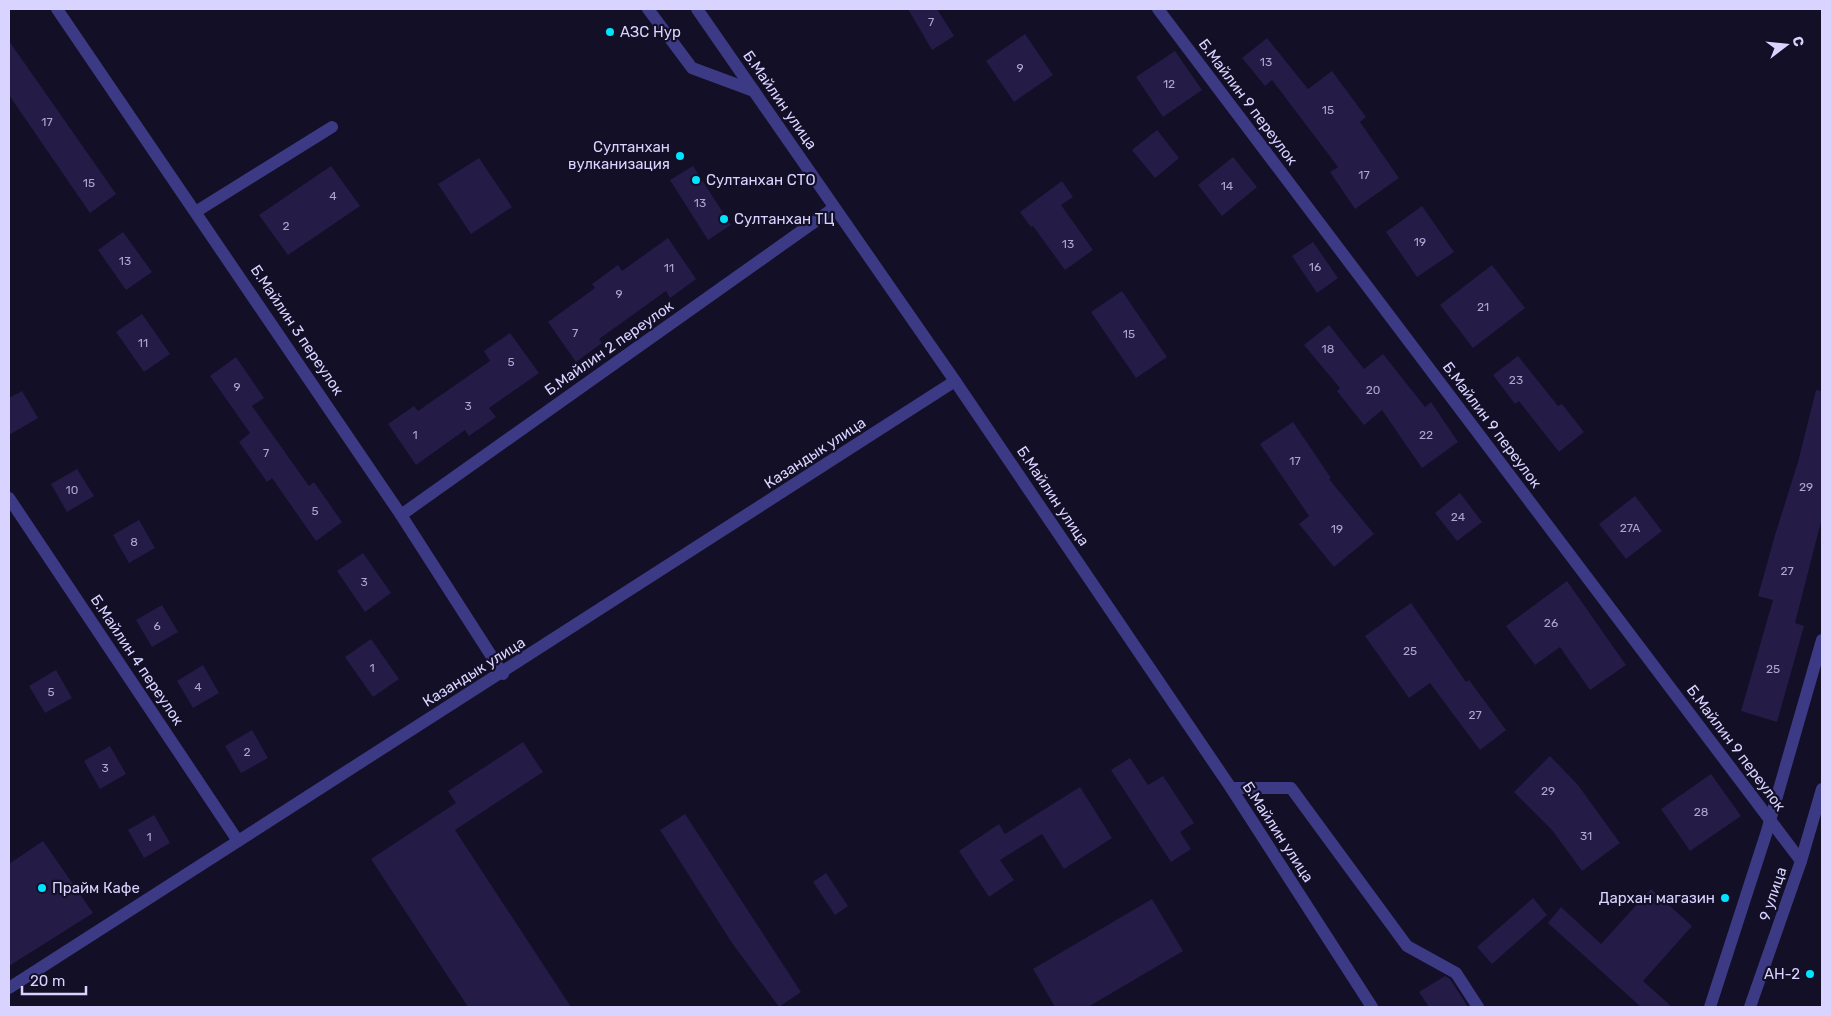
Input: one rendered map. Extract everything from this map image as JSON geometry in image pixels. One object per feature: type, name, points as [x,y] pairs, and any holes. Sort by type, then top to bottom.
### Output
[{"type":"street","name":"Б.Майлин 3 переулок","points":[[57,9],[401,515],[503,674]]},
{"type":"street","points":[[648,9],[692,68],[754,91]]},
{"type":"street","name":"Б.Майлин улица","points":[[697,9],[955,381],[1231,788],[1372,1007]]},
{"type":"street","name":"Б.Майлин 9 переулок","points":[[1158,9],[1801,862]]},
{"type":"street","points":[[196,211],[332,127]]},
{"type":"street","name":"Б.Майлин 2 переулок","points":[[401,515],[834,208]]},
{"type":"street","name":"Казандык улица","points":[[9,988],[238,840],[503,674],[955,381]]},
{"type":"street","name":"Б.Майлин 4 переулок","points":[[9,498],[238,840]]},
{"type":"street","points":[[1710,1007],[1770,820],[1822,640]]},
{"type":"street","points":[[1231,788],[1291,788],[1407,946],[1456,973],[1478,1007]]},
{"type":"street","name":"9 улица","points":[[1750,1007],[1801,862],[1822,789]]},
{"type":"building","points":[[908,9],[937,9],[954,36],[932,50]]},
{"type":"building","points":[[1025,34],[1053,75],[1014,102],[986,61]]},
{"type":"building","points":[[1267,38],[1308,89],[1332,71],[1366,117],[1360,122],[1399,178],[1355,209],[1330,172],[1338,167],[1272,80],[1265,86],[1242,58]]},
{"type":"building","points":[[9,41],[116,194],[90,213],[9,95]]},
{"type":"building","points":[[1175,51],[1202,90],[1163,117],[1136,77]]},
{"type":"building","points":[[1157,130],[1179,158],[1155,178],[1132,150]]},
{"type":"building","points":[[1233,157],[1257,187],[1222,216],[1198,185]]},
{"type":"building","points":[[479,158],[512,207],[471,234],[438,184]]},
{"type":"building","points":[[331,166],[360,206],[288,255],[259,215]]},
{"type":"building","points":[[693,166],[731,225],[708,240],[670,180]]},
{"type":"building","points":[[1062,181],[1073,197],[1061,205],[1093,250],[1065,270],[1033,226],[1031,227],[1020,212]]},
{"type":"building","points":[[1422,206],[1454,252],[1417,277],[1386,232]]},
{"type":"building","points":[[123,232],[152,272],[126,290],[98,250]]},
{"type":"building","points":[[668,238],[696,279],[670,298],[666,291],[599,339],[602,343],[576,362],[548,322],[595,288],[592,284],[618,265],[622,271]]},
{"type":"building","points":[[1313,242],[1338,278],[1317,293],[1292,256]]},
{"type":"building","points":[[1492,265],[1525,308],[1473,348],[1440,305]]},
{"type":"building","points":[[1122,291],[1167,357],[1136,378],[1091,312]]},
{"type":"building","points":[[142,314],[170,354],[144,372],[116,332]]},
{"type":"building","points":[[1329,325],[1364,369],[1383,354],[1425,407],[1431,402],[1458,442],[1422,468],[1382,410],[1364,425],[1337,391],[1340,388],[1304,345]]},
{"type":"building","points":[[510,333],[539,373],[489,408],[496,417],[469,436],[465,430],[416,465],[388,424],[414,406],[418,411],[490,361],[484,351]]},
{"type":"building","points":[[1518,356],[1558,406],[1562,404],[1584,432],[1559,452],[1519,401],[1515,404],[1493,375]]},
{"type":"building","points":[[236,357],[264,398],[252,406],[309,486],[314,482],[342,522],[316,541],[272,478],[267,482],[239,442],[250,433],[210,376]]},
{"type":"building","points":[[1816,390],[1822,391],[1822,518],[1795,623],[1804,626],[1777,722],[1741,711],[1773,600],[1758,596],[1798,462]]},
{"type":"building","points":[[22,391],[38,418],[9,435],[9,398]]},
{"type":"building","points":[[1293,422],[1331,478],[1329,479],[1374,534],[1334,567],[1299,524],[1309,516],[1260,444]]},
{"type":"building","points":[[77,469],[94,496],[67,512],[51,484]]},
{"type":"building","points":[[1460,493],[1482,522],[1457,541],[1435,513]]},
{"type":"building","points":[[1635,496],[1662,531],[1626,559],[1599,524]]},
{"type":"building","points":[[139,520],[155,548],[129,563],[113,535]]},
{"type":"building","points":[[363,553],[391,593],[365,612],[337,571]]},
{"type":"building","points":[[1567,581],[1626,665],[1590,690],[1560,647],[1535,665],[1506,626]]},
{"type":"building","points":[[1411,603],[1466,682],[1469,680],[1506,730],[1480,750],[1430,683],[1409,698],[1365,636]]},
{"type":"building","points":[[162,605],[178,632],[152,647],[136,620]]},
{"type":"building","points":[[371,639],[399,679],[373,697],[345,657]]},
{"type":"building","points":[[203,665],[219,693],[193,708],[177,681]]},
{"type":"building","points":[[56,670],[72,698],[45,713],[29,686]]},
{"type":"building","points":[[252,730],[268,758],[241,773],[225,746]]},
{"type":"building","points":[[523,742],[543,772],[455,830],[571,1007],[468,1007],[371,859],[456,803],[448,791]]},
{"type":"building","points":[[110,746],[126,774],[100,789],[84,761]]},
{"type":"building","points":[[1550,756],[1578,785],[1620,843],[1582,871],[1552,830],[1514,792]]},
{"type":"building","points":[[1130,758],[1148,785],[1163,776],[1194,823],[1180,832],[1191,849],[1171,862],[1111,770]]},
{"type":"building","points":[[1711,774],[1741,816],[1690,851],[1661,809]]},
{"type":"building","points":[[1080,787],[1112,838],[1064,869],[1042,834],[1000,860],[1014,880],[989,897],[959,851],[999,824],[1005,834]]},
{"type":"building","points":[[685,814],[801,992],[779,1007],[732,943],[660,830]]},
{"type":"building","points":[[154,815],[170,843],[144,858],[128,830]]},
{"type":"building","name":"Прайм Кафе","points":[[43,841],[93,913],[9,966],[9,864]]},
{"type":"building","points":[[826,873],[848,906],[835,915],[813,882]]},
{"type":"building","points":[[1651,889],[1692,926],[1643,981],[1672,1007],[1641,1007],[1548,923],[1561,907],[1601,944]]},
{"type":"building","points":[[1533,898],[1547,915],[1492,964],[1477,947]]},
{"type":"building","points":[[1152,899],[1183,951],[1088,1007],[1055,1007],[1033,969]]},
{"type":"building","points":[[1445,976],[1450,979],[1468,1007],[1429,1007],[1419,992]]},
{"type":"place","name":"АЗС Нур","points":[[610,32]]},
{"type":"place","name":"Султанхан вулканизация","points":[[680,156]]},
{"type":"place","name":"Султанхан СТО","points":[[696,180]]},
{"type":"place","name":"Султанхан ТЦ","points":[[724,219]]},
{"type":"place","name":"Прайм Кафе","points":[[42,888]]},
{"type":"place","name":"Дархан магазин","points":[[1725,898]]},
{"type":"place","name":"АН-2","points":[[1810,974]]}]
